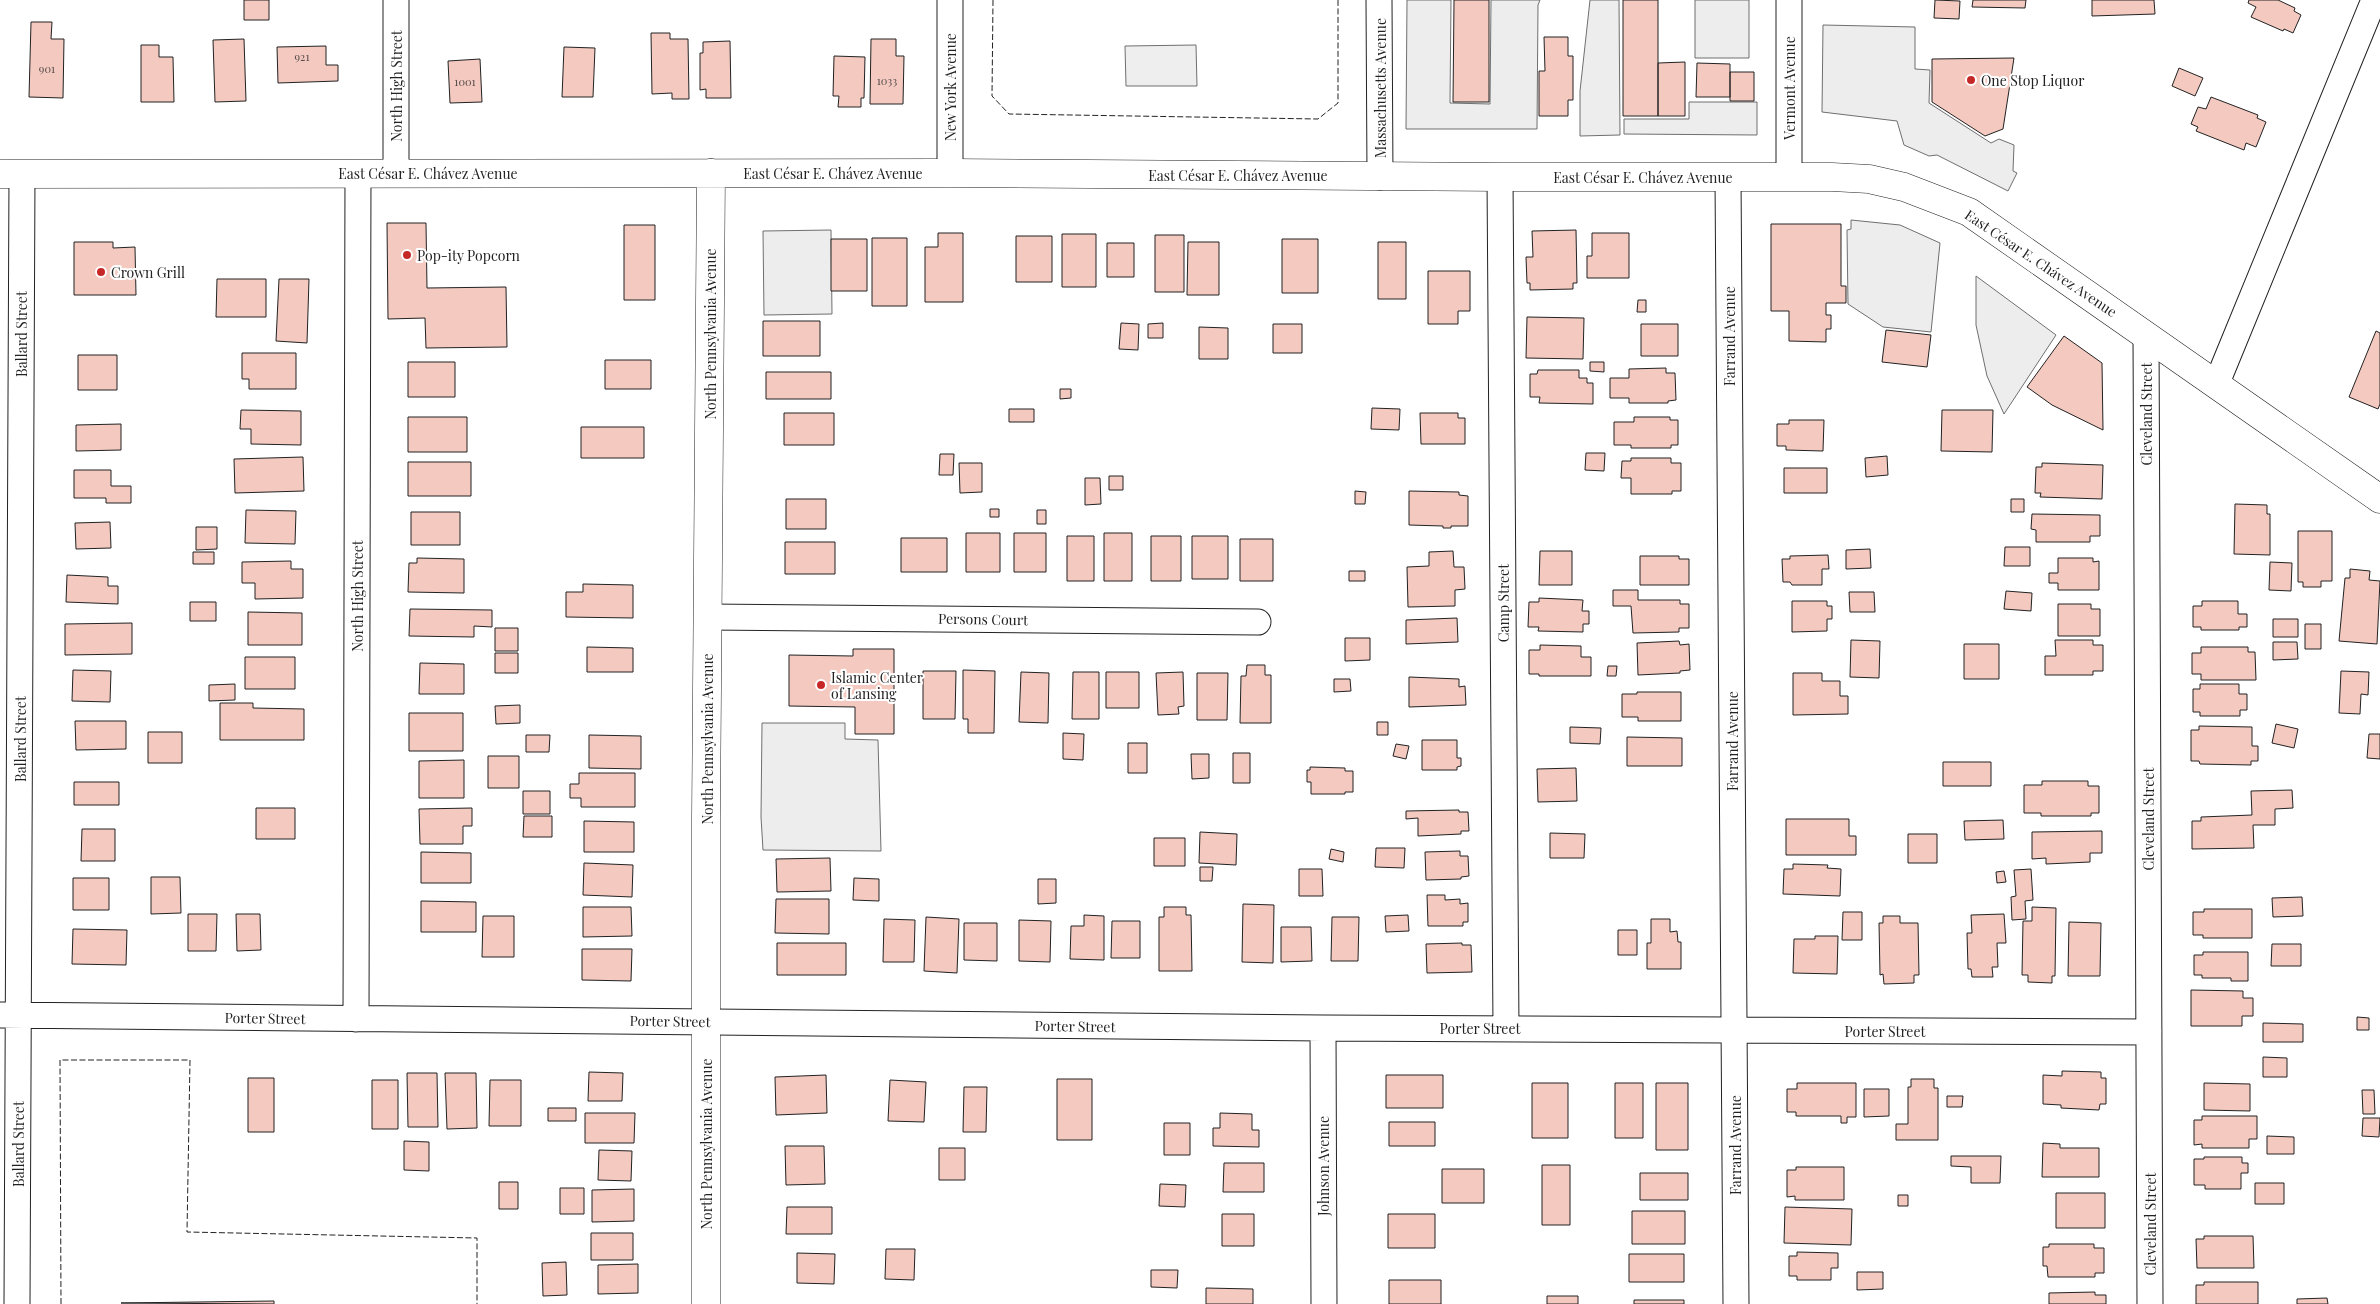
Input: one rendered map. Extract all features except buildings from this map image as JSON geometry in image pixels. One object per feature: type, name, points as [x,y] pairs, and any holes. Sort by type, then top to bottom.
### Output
[{"type":"street","name":"North High Street","points":[[396,0],[396,173]]},
{"type":"street","name":"New York Avenue","points":[[950,0],[950,173]]},
{"type":"street","name":"Massachusetts Avenue","points":[[1379,0],[1380,176]]},
{"type":"street","name":"Vermont Avenue","points":[[1789,0],[1789,176]]},
{"type":"street","points":[[2216,385],[2374,0]]},
{"type":"street","name":"North Pennsylvania Avenue","points":[[706,1304],[711,173]]},
{"type":"street","name":"East César E. Chávez Avenue","points":[[11,174],[950,173],[1500,178],[1789,176],[1869,179],[1904,187],[1969,212],[2380,500]]},
{"type":"street","name":"Ballard Street","points":[[11,174],[9,1015],[17,1304]]},
{"type":"street","name":"North High Street","points":[[356,1019],[358,174]]},
{"type":"street","name":"Farrand Avenue","points":[[1728,177],[1736,1304]]},
{"type":"street","name":"Camp Street","points":[[1500,178],[1506,1028]]},
{"type":"street","name":"Cleveland Street","points":[[2146,335],[2150,1304]]},
{"type":"street","name":"Persons Court","points":[[708,616],[1258,622]]},
{"type":"street","name":"Porter Street","points":[[9,1015],[1323,1028],[2150,1032]]},
{"type":"street","name":"Johnson Avenue","points":[[1323,1028],[1324,1304]]},
{"type":"shaded area","points":[[1407,0],[1451,0],[1450,103],[1490,104],[1491,0],[1540,0],[1538,5],[1537,129],[1406,129]]},
{"type":"shaded area","points":[[1590,0],[1619,0],[1620,135],[1580,136],[1580,91]]},
{"type":"shaded area","points":[[1695,0],[1749,0],[1749,58],[1695,58]]},
{"type":"shaded area","points":[[1823,25],[1915,27],[1915,69],[1930,70],[1929,103],[1991,143],[1999,139],[2014,145],[2013,171],[2017,173],[2008,191],[1937,155],[1929,156],[1904,145],[1897,121],[1822,112]]},
{"type":"shaded area","points":[[1196,45],[1197,86],[1126,86],[1125,46]]},
{"type":"shaded area","points":[[1689,102],[1757,102],[1757,135],[1624,134],[1624,119],[1689,119]]},
{"type":"shaded area","points":[[1851,220],[1900,225],[1940,243],[1931,332],[1883,327],[1848,304],[1847,230],[1851,229]]},
{"type":"shaded area","points":[[831,230],[832,314],[764,315],[763,231]]},
{"type":"shaded area","points":[[1976,276],[2056,335],[2004,414],[1987,376],[1976,325]]},
{"type":"shaded area","points":[[762,723],[845,723],[845,739],[878,740],[881,851],[763,850],[761,817]]},
{"type":"fence","points":[[993,0],[992,96],[1009,114],[1318,119],[1338,103],[1338,0]]},
{"type":"fence","points":[[61,1304],[60,1060],[190,1060],[187,1232],[477,1238],[477,1304]]},
{"type":"place","name":"One Stop Liquor","points":[[1971,80]]},
{"type":"place","name":"Pop-ity Popcorn","points":[[407,255]]},
{"type":"place","name":"Crown Grill","points":[[101,272]]},
{"type":"place","name":"Islamic Center of Lansing","points":[[821,685]]}]
